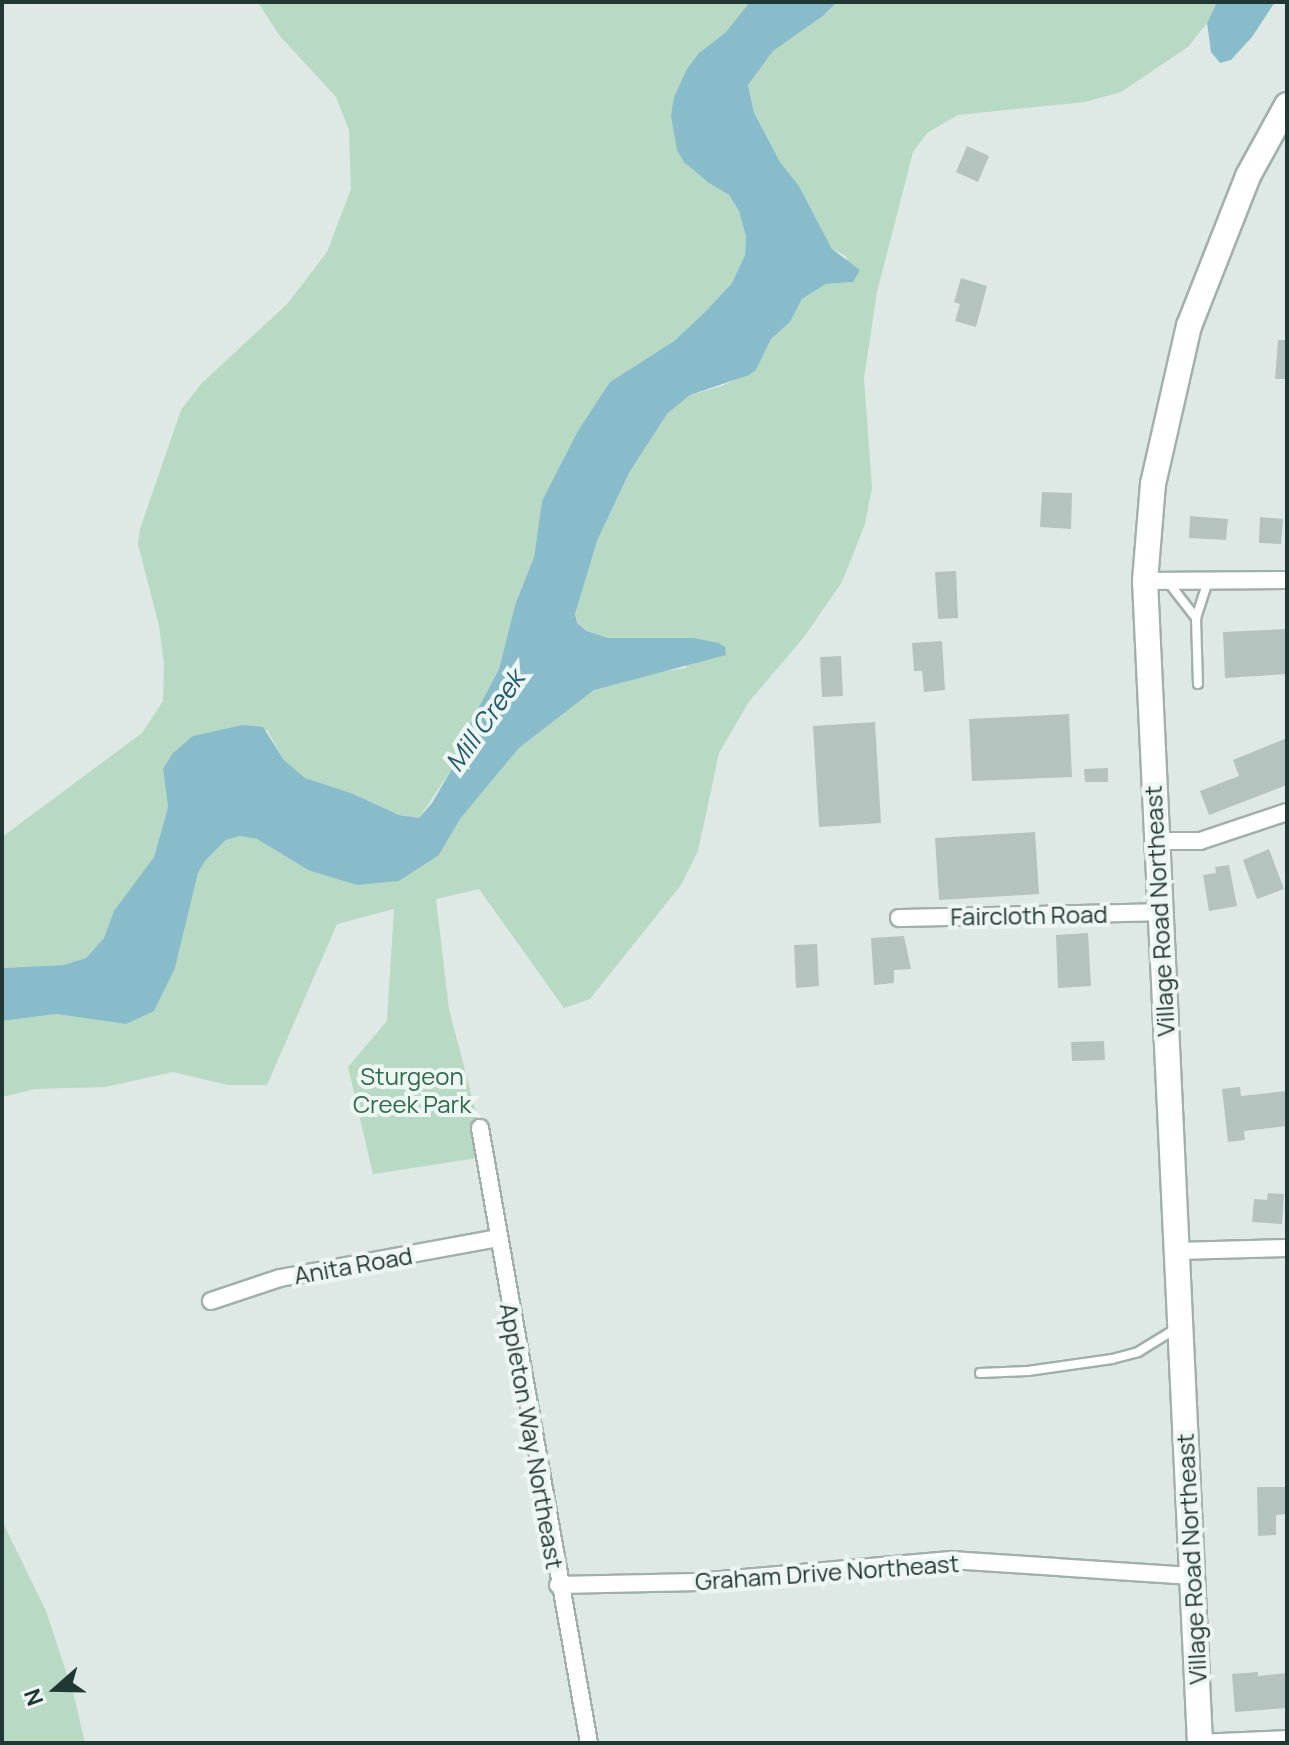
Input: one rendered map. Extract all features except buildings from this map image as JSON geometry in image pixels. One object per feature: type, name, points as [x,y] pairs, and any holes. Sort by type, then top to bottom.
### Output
[{"type":"main road","name":"Village Road Northeast","points":[[1200,1743],[1156,841],[1157,581],[1153,484],[1189,326],[1248,176],[1287,105]]},
{"type":"street","points":[[1157,581],[1287,580]]},
{"type":"street","points":[[1156,841],[1200,841],[1287,812]]},
{"type":"street","name":"Faircloth Road","points":[[899,918],[1160,912]]},
{"type":"street","name":"Appleton Way Northeast","points":[[480,1128],[558,1585],[589,1743]]},
{"type":"street","name":"Anita Road","points":[[211,1301],[280,1278],[497,1238]]},
{"type":"street","points":[[1177,1251],[1287,1248]]},
{"type":"street","name":"Graham Drive Northeast","points":[[558,1585],[698,1582],[951,1560],[1191,1576]]},
{"type":"street","points":[[1200,1743],[1287,1739]]},
{"type":"lane","points":[[1157,581],[1196,618]]},
{"type":"lane","points":[[1198,684],[1196,618],[1208,581]]},
{"type":"lane","points":[[980,1373],[1028,1371],[1112,1359],[1138,1352],[1181,1325]]},
{"type":"green space","points":[[258,2],[750,2],[725,33],[699,53],[709,183],[729,195],[739,211],[746,237],[745,255],[732,283],[703,314],[674,341],[610,382],[542,501],[534,557],[515,605],[499,669],[473,718],[453,767],[419,818],[399,815],[351,793],[305,778],[284,760],[267,730],[163,769],[168,807],[154,857],[115,911],[104,938],[86,958],[63,965],[2,968],[2,837],[142,733],[163,701],[164,664],[159,626],[138,544],[140,529],[181,410],[201,384],[288,303],[327,252],[351,189],[349,130],[336,97],[279,35]]},
{"type":"green space","name":"Sturgeon Creek Park","points":[[837,2],[1217,2],[1207,23],[1188,47],[1121,92],[1085,102],[958,115],[927,133],[913,152],[877,292],[864,378],[872,488],[865,524],[842,582],[804,637],[748,703],[719,753],[698,851],[681,885],[590,999],[564,1008],[479,889],[436,899],[449,1009],[480,1128],[484,1157],[373,1174],[348,1067],[387,1021],[394,909],[337,924],[267,1085],[228,1085],[173,1072],[105,1087],[35,1089],[2,1097],[2,1021],[56,1014],[126,1024],[175,968],[198,873],[205,861],[226,840],[240,836],[257,839],[308,870],[399,881],[439,855],[460,819],[519,748],[594,690],[653,673],[686,668],[694,638],[608,638],[588,631],[577,623],[575,614],[597,541],[629,473],[667,414],[690,395],[722,386],[756,370],[771,339],[790,322],[802,299],[826,284],[852,282],[846,256],[832,249],[799,186],[780,162],[754,111],[748,84],[773,51],[823,16]]},
{"type":"green space","points":[[2,1521],[46,1611],[74,1696],[85,1743],[2,1743]]},
{"type":"water","name":"Mill Creek","points":[[750,2],[837,2],[823,16],[773,51],[748,85],[754,112],[780,162],[799,186],[832,249],[860,270],[853,282],[826,284],[802,299],[790,322],[771,339],[756,370],[690,395],[667,414],[629,473],[597,541],[575,614],[577,623],[587,631],[608,638],[694,638],[719,643],[725,647],[726,655],[594,690],[519,748],[460,819],[439,855],[399,881],[357,885],[308,870],[257,839],[240,836],[226,840],[205,861],[198,873],[175,968],[154,1011],[126,1024],[56,1014],[2,1021],[2,968],[63,965],[86,958],[104,938],[114,911],[154,857],[168,807],[163,769],[173,753],[193,736],[243,725],[263,727],[284,760],[305,778],[351,793],[399,815],[419,818],[432,803],[453,767],[473,718],[499,669],[515,605],[534,557],[542,501],[578,431],[610,382],[674,341],[703,314],[732,283],[745,255],[746,237],[739,211],[729,195],[684,162],[677,150],[671,116],[674,97],[687,69],[699,53],[725,33]]},
{"type":"water","points":[[1217,2],[1275,2],[1252,37],[1231,60],[1220,63],[1211,52],[1207,23]]}]
